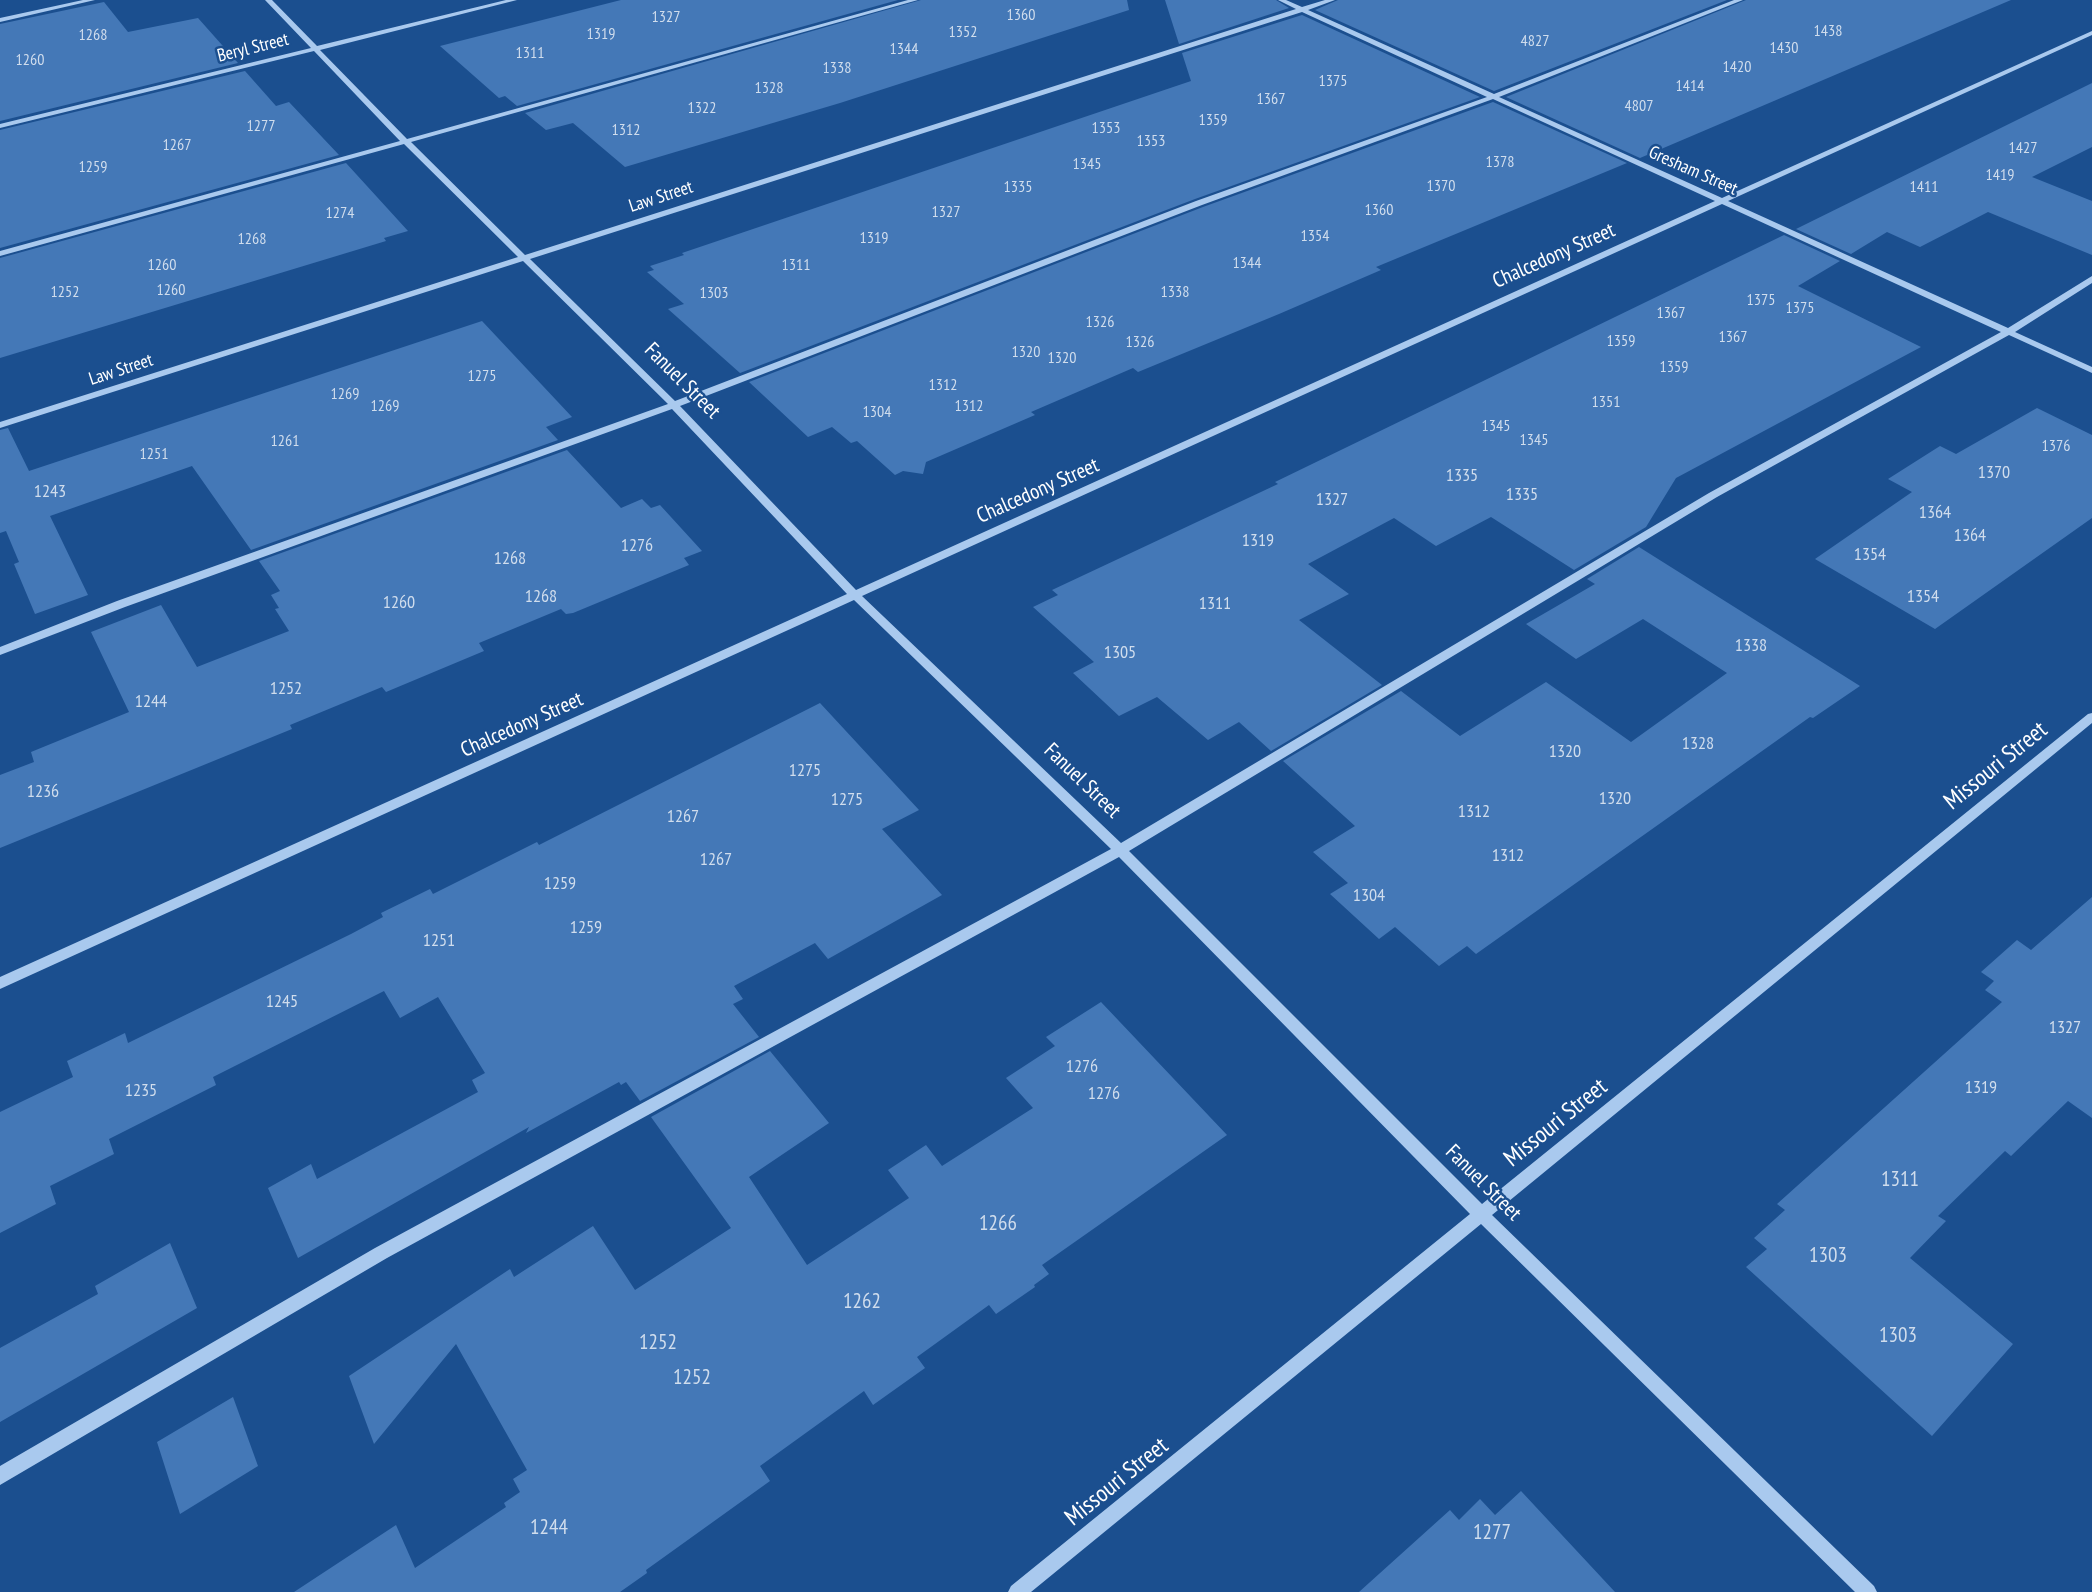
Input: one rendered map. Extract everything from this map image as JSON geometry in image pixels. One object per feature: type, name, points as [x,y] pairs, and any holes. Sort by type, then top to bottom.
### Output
[{"type":"street","points":[[0,20],[92,0]]},
{"type":"street","name":"Fanuel Street","points":[[268,0],[407,143],[674,405],[855,595],[1120,850],[1481,1214],[1868,1592]]},
{"type":"street","name":"Beryl Street","points":[[0,126],[514,0]]},
{"type":"street","points":[[0,254],[915,0]]},
{"type":"street","name":"Gresham Street","points":[[1282,0],[2092,370]]},
{"type":"street","name":"Law Street","points":[[0,425],[1332,0]]},
{"type":"street","points":[[0,651],[674,405],[1199,203],[1493,97],[1740,0]]},
{"type":"street","name":"Chalcedony Street","points":[[0,983],[2092,33]]},
{"type":"street","points":[[0,1476],[381,1253],[1120,850],[1713,495],[2008,332],[2092,279]]},
{"type":"street","name":"Missouri Street","points":[[1017,1592],[2092,717]]},
{"type":"building","points":[[621,0],[898,0],[517,106],[505,96],[499,98],[440,46]]},
{"type":"building","points":[[921,0],[1127,0],[1129,10],[840,103],[625,167],[573,123],[546,130],[525,113]]},
{"type":"building","points":[[1165,0],[1276,0],[1289,8],[1179,44]]},
{"type":"building","points":[[1338,0],[1727,0],[1494,91],[1315,10]]},
{"type":"building","points":[[1746,0],[2011,0],[1640,158],[1506,97]]},
{"type":"building","points":[[104,2],[128,32],[198,18],[238,63],[0,121],[0,24]]},
{"type":"building","points":[[1302,15],[1480,97],[1195,199],[740,373],[668,309],[684,304],[647,272],[654,270],[650,266],[684,255],[682,253],[1191,81],[1182,53]]},
{"type":"building","points":[[245,71],[276,106],[289,102],[339,155],[0,248],[0,130]]},
{"type":"building","points":[[2092,83],[2092,147],[2032,177],[2092,201],[2092,255],[1988,212],[1920,247],[1887,232],[1851,254],[1796,229]]},
{"type":"building","points":[[1493,102],[1627,163],[1376,267],[1381,270],[1279,314],[1138,372],[1133,368],[1031,412],[1035,415],[926,462],[923,474],[903,471],[895,475],[857,441],[851,443],[832,427],[808,437],[749,382],[1203,207]]},
{"type":"building","points":[[346,163],[408,231],[384,238],[386,241],[0,358],[0,258]]},
{"type":"building","points":[[1784,235],[1840,261],[1798,286],[1921,347],[1676,478],[1646,527],[1574,570],[1491,517],[1436,546],[1394,518],[1308,564],[1349,594],[1299,620],[1382,685],[1271,751],[1239,722],[1208,740],[1157,697],[1119,716],[1073,673],[1094,662],[1033,607],[1058,595],[1052,590],[1278,484],[1275,482]]},
{"type":"building","points":[[482,321],[572,417],[546,427],[558,440],[251,550],[192,466],[50,516],[88,595],[35,614],[14,564],[19,562],[6,531],[0,533],[0,430],[8,428],[29,471]]},
{"type":"building","points":[[2037,408],[2092,435],[2092,518],[1935,629],[1815,559],[1912,492],[1888,479],[1940,446],[1956,454]]},
{"type":"building","points":[[567,450],[621,508],[642,499],[651,508],[660,505],[702,551],[684,558],[689,565],[573,613],[566,614],[561,609],[479,643],[484,651],[386,692],[382,687],[290,725],[292,729],[0,848],[0,775],[34,762],[31,752],[129,712],[91,632],[161,605],[197,667],[289,631],[275,609],[279,608],[271,595],[280,591],[259,561]]},
{"type":"building","points":[[1639,547],[1860,686],[1813,718],[1810,717],[1476,954],[1467,946],[1439,966],[1395,927],[1379,939],[1330,894],[1348,883],[1313,852],[1355,826],[1283,761],[1401,691],[1460,736],[1546,682],[1631,742],[1727,673],[1643,619],[1576,659],[1526,624],[1595,584],[1587,579]]},
{"type":"building","points":[[820,703],[919,810],[882,829],[942,895],[828,959],[815,943],[734,986],[743,999],[733,1004],[759,1037],[640,1101],[626,1082],[621,1085],[619,1082],[526,1133],[529,1127],[298,1258],[268,1188],[311,1164],[317,1179],[478,1092],[472,1080],[485,1073],[438,997],[400,1018],[384,991],[213,1077],[216,1085],[109,1139],[114,1154],[50,1186],[56,1204],[0,1233],[0,1112],[73,1077],[67,1061],[125,1033],[128,1043],[351,934],[383,917],[381,913],[430,889],[433,894],[537,842],[539,845]]},
{"type":"building","points":[[2092,897],[2092,1118],[2068,1101],[2011,1156],[2005,1151],[1938,1216],[1946,1221],[1910,1258],[2013,1344],[1932,1436],[1746,1267],[1767,1249],[1754,1238],[1785,1210],[1777,1204],[2002,1002],[1985,990],[1994,981],[1981,972],[2017,940],[2031,950]]},
{"type":"building","points":[[1101,1002],[1227,1135],[1042,1265],[1049,1274],[1034,1285],[1035,1287],[996,1314],[989,1305],[917,1357],[925,1368],[873,1405],[864,1391],[760,1466],[770,1481],[646,1570],[647,1573],[620,1592],[294,1592],[396,1525],[415,1568],[506,1507],[504,1503],[520,1492],[513,1479],[527,1470],[456,1344],[374,1444],[349,1376],[510,1269],[514,1277],[593,1226],[635,1290],[731,1228],[651,1117],[770,1051],[829,1123],[749,1177],[807,1265],[909,1198],[888,1170],[926,1145],[942,1166],[1033,1108],[1006,1078],[1055,1046],[1046,1037]]},
{"type":"building","points":[[170,1243],[197,1308],[0,1422],[0,1348],[98,1294],[95,1286]]},
{"type":"building","points":[[233,1397],[258,1466],[180,1514],[157,1442]]},
{"type":"building","points":[[1521,1491],[1615,1592],[1359,1592],[1450,1510],[1459,1520],[1480,1499],[1495,1515]]}]
